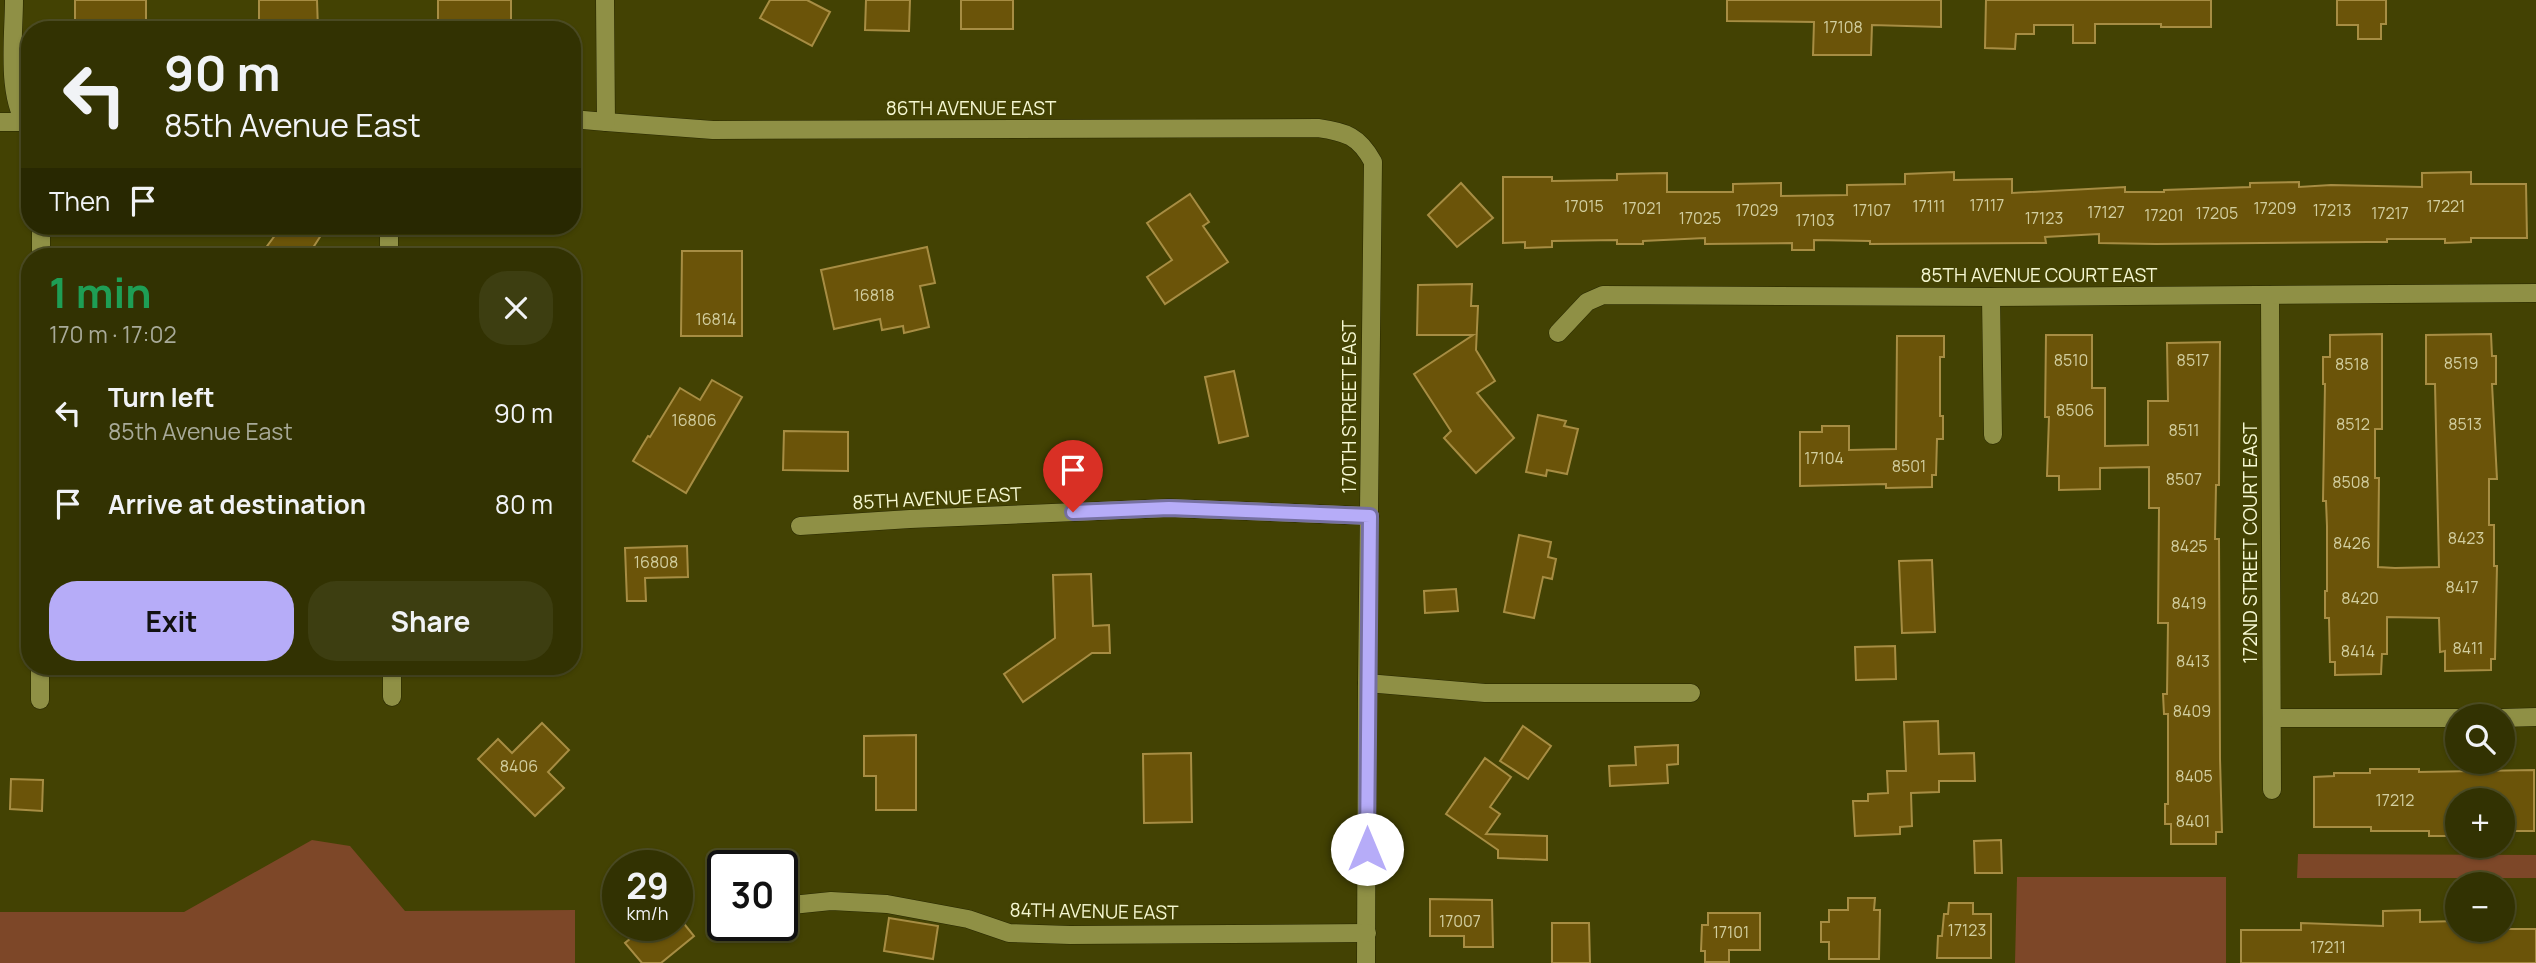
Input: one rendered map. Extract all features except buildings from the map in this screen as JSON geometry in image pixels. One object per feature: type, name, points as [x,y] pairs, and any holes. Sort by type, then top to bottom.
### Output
[{"type":"street","points":[[14,0],[14,82],[21,104]]},
{"type":"street","points":[[606,0],[606,122]]},
{"type":"street","name":"86TH AVENUE EAST","points":[[581,120],[713,130],[1318,128],[1349,134],[1364,147]]},
{"type":"street","points":[[0,121],[21,124]]},
{"type":"street","name":"170TH STREET EAST","points":[[1364,147],[1373,162],[1366,963]]},
{"type":"street","name":"85TH AVENUE COURT EAST","points":[[1558,333],[1587,302],[1603,295],[1991,297],[2536,293]]},
{"type":"street","name":"172ND STREET COURT EAST","points":[[2270,295],[2273,790]]},
{"type":"street","points":[[1991,297],[1993,435]]},
{"type":"street","name":"85TH AVENUE EAST","points":[[800,526],[1169,508],[1370,516]]},
{"type":"street","points":[[40,675],[40,699]]},
{"type":"street","points":[[392,675],[392,697]]},
{"type":"street","points":[[1367,683],[1485,693],[1691,693]]},
{"type":"street","points":[[2515,718],[2536,717]]},
{"type":"street","points":[[2272,718],[2445,718]]},
{"type":"street","name":"84TH AVENUE EAST","points":[[798,904],[831,901],[887,904],[968,919],[1009,933],[1367,933]]},
{"type":"shaded area","points":[[312,840],[350,846],[405,911],[575,910],[575,963],[0,963],[0,912],[184,912]]},
{"type":"shaded area","points":[[2298,854],[2445,855],[2445,858],[2515,858],[2515,855],[2536,855],[2536,878],[2515,878],[2515,872],[2445,872],[2445,878],[2297,878]]},
{"type":"shaded area","points":[[2017,877],[2226,877],[2226,963],[2015,963]]},
{"type":"route","points":[[1073,512],[1169,508],[1370,516],[1367,849]]}]
